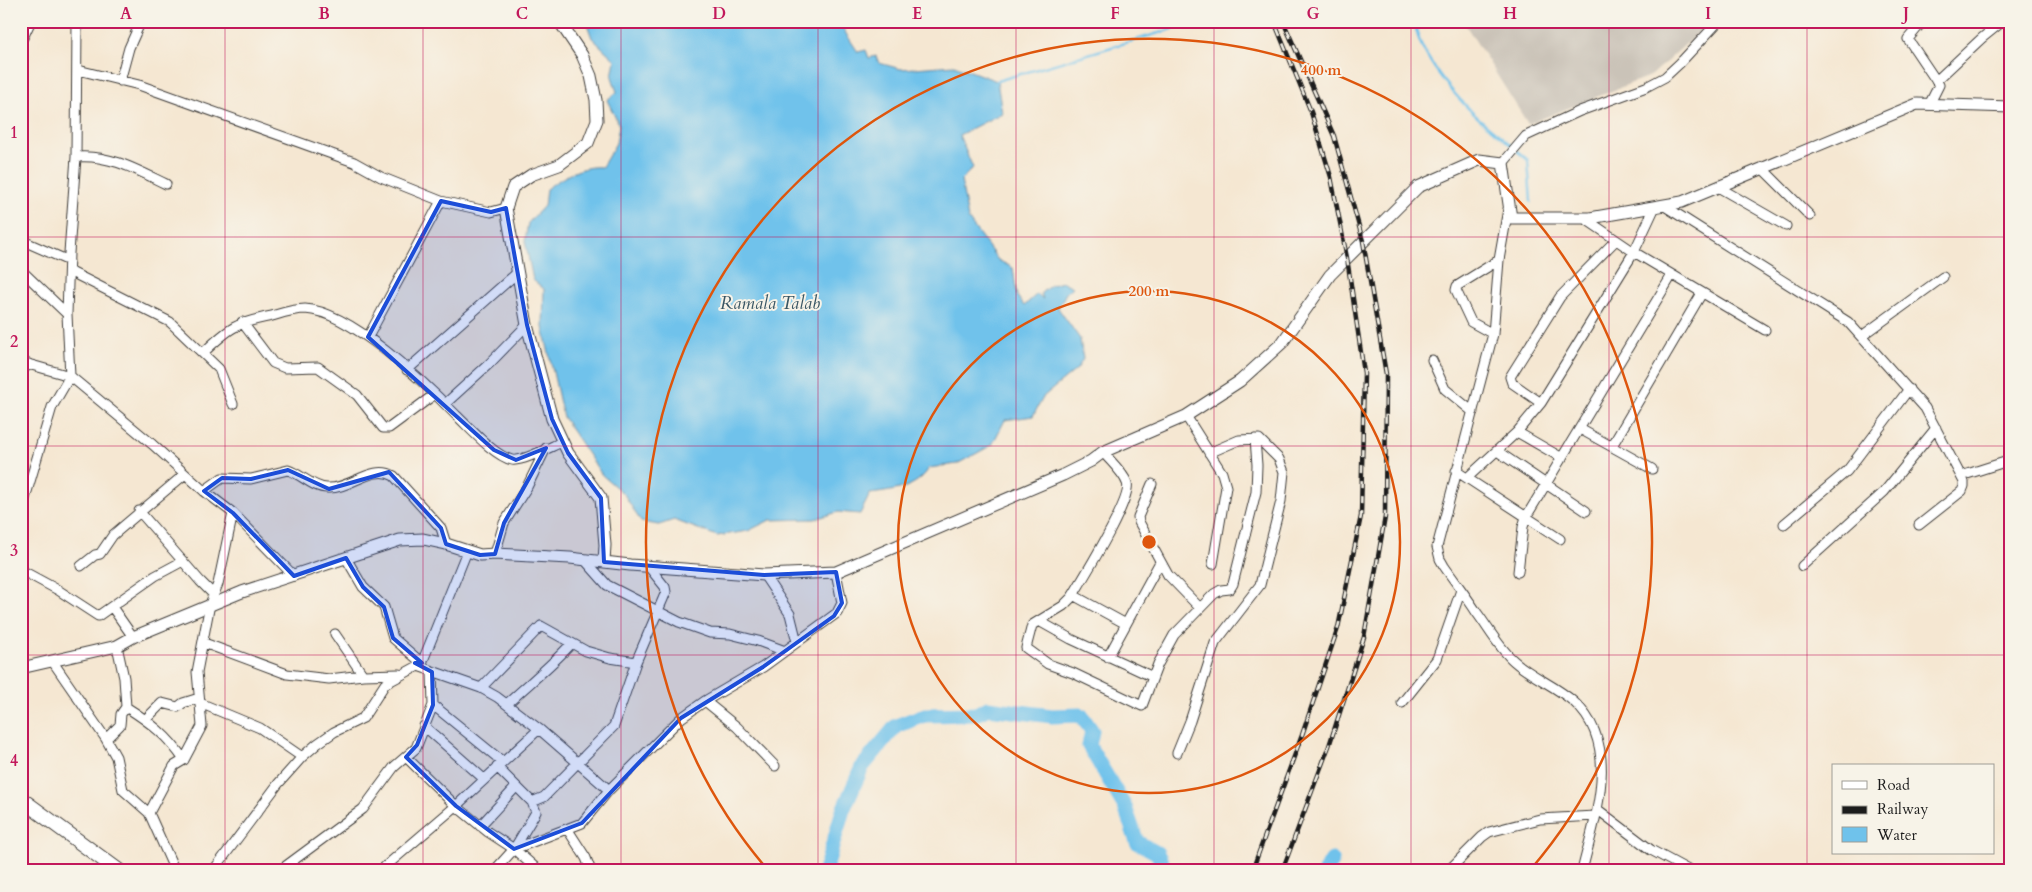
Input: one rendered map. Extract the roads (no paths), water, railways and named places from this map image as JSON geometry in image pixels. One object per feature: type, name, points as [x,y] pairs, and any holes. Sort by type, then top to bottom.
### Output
[{"type":"main road","points":[[21,36],[28,21]]},
{"type":"main road","points":[[21,799],[119,871]]},
{"type":"street","points":[[21,512],[52,408],[70,376],[69,261],[76,157],[77,21]]},
{"type":"street","points":[[120,81],[129,48],[141,21]]},
{"type":"street","points":[[559,21],[582,55],[591,76],[596,100],[597,120],[588,143],[559,165],[531,176],[513,187],[506,208],[527,325],[552,419],[562,442],[601,498],[605,545],[604,562]]},
{"type":"street","points":[[1718,21],[1665,77],[1646,87],[1580,111],[1526,136],[1503,163],[1512,218],[1584,218],[1682,202],[1917,104],[2011,107]]},
{"type":"street","points":[[1923,21],[1908,39],[1938,85],[1929,105]]},
{"type":"street","points":[[1936,81],[2003,21]]},
{"type":"street","points":[[78,70],[139,85],[354,162],[381,176],[441,201],[491,212],[506,208]]},
{"type":"street","points":[[76,157],[88,156],[118,162],[166,184]]},
{"type":"street","points":[[21,668],[117,646],[212,599],[294,576],[400,540],[423,539],[480,555],[495,554],[584,560],[764,575],[836,572],[1063,474],[1091,461],[1103,452],[1186,416],[1240,381],[1282,344],[1330,275],[1418,186],[1479,160],[1503,163]]},
{"type":"street","points":[[1762,168],[1810,216]]},
{"type":"street","points":[[1718,187],[1786,226]]},
{"type":"street","points":[[368,337],[441,201]]},
{"type":"street","points":[[1509,203],[1499,260],[1493,334],[1436,547],[1440,560],[1492,636],[1514,661],[1568,696],[1592,724],[1601,752],[1602,767],[1596,813],[1582,871]]},
{"type":"street","points":[[1467,478],[1518,432],[1541,403],[1634,252],[1659,206]]},
{"type":"street","points":[[1659,206],[1841,317],[1862,336],[1925,408],[1961,476],[1964,486],[1962,491],[1919,525]]},
{"type":"street","points":[[1584,218],[1634,252],[1764,330]]},
{"type":"street","points":[[21,240],[69,261]]},
{"type":"street","points":[[1541,403],[1512,383],[1510,377],[1560,297],[1616,240]]},
{"type":"street","points":[[1493,334],[1471,322],[1456,290],[1457,286],[1499,260]]},
{"type":"street","points":[[21,270],[68,314]]},
{"type":"street","points":[[69,271],[163,317],[219,369],[233,404]]},
{"type":"street","points":[[407,370],[517,273]]},
{"type":"street","points":[[1518,572],[1523,527],[1526,517],[1672,275]]},
{"type":"street","points":[[1862,336],[1943,277]]},
{"type":"street","points":[[1612,446],[1702,293]]},
{"type":"street","points":[[203,353],[223,333],[242,322],[295,310],[311,310],[324,313],[348,324],[368,337],[435,394],[488,445],[509,459],[516,460],[562,442]]},
{"type":"street","points":[[242,322],[273,363],[286,368],[318,368],[357,395],[383,428],[389,428],[435,394]]},
{"type":"street","points":[[445,404],[490,363],[527,325]]},
{"type":"street","points":[[1432,360],[1445,389],[1473,412]]},
{"type":"street","points":[[21,371],[25,363],[70,376],[232,513],[294,576]]},
{"type":"street","points":[[1784,524],[1847,471],[1908,389]]},
{"type":"street","points":[[1186,416],[1222,473],[1226,490],[1213,564]]},
{"type":"street","points":[[1580,428],[1652,470]]},
{"type":"street","points":[[1802,566],[1884,492],[1936,428]]},
{"type":"street","points":[[1518,432],[1562,458]]},
{"type":"street","points":[[1103,452],[1126,480],[1127,491],[1111,529],[1073,595],[1063,606],[1032,625],[1026,648],[1048,664],[1073,673],[1143,706],[1161,658],[1175,633],[1217,592],[1229,589],[1234,584],[1256,492],[1257,465],[1255,439]]},
{"type":"street","points":[[1177,752],[1190,721],[1215,644],[1222,632],[1259,588],[1281,501],[1284,472],[1279,459],[1262,441],[1255,439],[1234,441],[1209,454]]},
{"type":"street","points":[[495,554],[504,523],[527,487],[546,448]]},
{"type":"street","points":[[1497,451],[1586,510]]},
{"type":"street","points":[[1961,476],[2011,460]]},
{"type":"street","points":[[204,491],[222,478],[251,479],[284,471],[292,471],[318,486],[329,489],[377,473],[388,472],[394,476],[442,528],[446,544]]},
{"type":"street","points":[[1456,471],[1560,539]]},
{"type":"street","points":[[81,566],[95,555],[100,555],[112,535],[185,474]]},
{"type":"street","points":[[1152,484],[1138,520],[1168,575],[1200,608]]},
{"type":"street","points":[[139,511],[183,561],[212,599]]},
{"type":"street","points":[[149,813],[174,766],[184,760],[202,726],[197,672],[212,599],[218,584],[232,513]]},
{"type":"street","points":[[213,871],[273,790],[302,758],[323,740],[364,718],[385,684],[419,664],[467,551]]},
{"type":"street","points":[[346,558],[363,587],[384,607],[393,639],[419,664],[432,672],[480,688],[507,704],[539,729],[609,790]]},
{"type":"street","points":[[584,560],[607,585],[679,622],[710,633],[730,634],[785,651]]},
{"type":"street","points":[[21,570],[58,590],[96,616],[112,607],[155,576],[183,561]]},
{"type":"street","points":[[1108,657],[1160,562]]},
{"type":"street","points":[[532,802],[544,797],[614,726],[636,662],[666,589],[649,566]]},
{"type":"street","points":[[514,849],[568,830],[582,823],[609,790],[681,718],[705,701],[763,667],[834,616],[842,603],[836,572]]},
{"type":"street","points":[[764,575],[790,614],[797,642]]},
{"type":"street","points":[[1402,703],[1437,659],[1461,590]]},
{"type":"street","points":[[1073,595],[1126,624]]},
{"type":"street","points":[[112,607],[133,637]]},
{"type":"street","points":[[1039,620],[1108,657],[1153,677]]},
{"type":"street","points":[[480,688],[539,627],[543,627],[571,644],[596,655],[636,662]]},
{"type":"street","points":[[335,634],[363,675]]},
{"type":"street","points":[[204,643],[287,674],[329,679],[363,675],[399,674],[419,664]]},
{"type":"street","points":[[507,704],[531,681],[553,664],[571,644]]},
{"type":"street","points":[[106,739],[120,725],[121,714],[126,707],[124,678],[117,646]]},
{"type":"street","points":[[53,662],[106,739],[116,757],[123,790],[149,813],[175,871]]},
{"type":"street","points":[[279,871],[363,809],[392,769],[416,748],[432,705],[432,672]]},
{"type":"street","points":[[146,719],[162,703],[178,707],[182,703],[200,700],[260,728],[302,758]]},
{"type":"street","points":[[705,701],[737,727],[774,766]]},
{"type":"street","points":[[432,705],[500,764],[516,787],[532,802],[536,812],[514,849],[494,871]]},
{"type":"street","points":[[126,707],[146,719],[167,736],[184,760]]},
{"type":"street","points":[[424,726],[484,779]]},
{"type":"street","points":[[380,871],[456,806],[539,729]]},
{"type":"street","points":[[406,757],[456,806],[480,826],[514,849],[539,871]]},
{"type":"street","points":[[480,826],[516,787]]},
{"type":"street","points":[[1448,871],[1482,837],[1490,832],[1540,819],[1596,813],[1650,850],[1690,871]]},
{"type":"street","points":[[568,830],[586,858],[591,871]]},
{"type":"water","name":"Ramala Talab","points":[[586,21],[853,21],[843,29],[858,52],[866,50],[869,58],[876,56],[879,63],[901,69],[954,65],[997,81],[1002,113],[959,135],[973,168],[961,180],[968,219],[998,260],[1013,268],[1017,296],[1024,306],[1037,294],[1043,299],[1041,293],[1051,285],[1063,282],[1073,287],[1066,293],[1058,308],[1080,339],[1083,359],[1077,369],[1044,396],[1033,416],[1005,420],[992,445],[957,464],[929,468],[924,475],[911,485],[887,492],[870,494],[860,514],[838,512],[815,519],[770,520],[748,531],[717,536],[674,520],[659,525],[641,522],[624,494],[602,475],[563,417],[543,327],[544,289],[533,280],[525,241],[528,223],[544,206],[546,189],[566,176],[580,170],[602,167],[616,143],[619,125],[607,100],[617,92],[612,77],[615,60],[592,38]]},
{"type":"waterway","points":[[997,81],[1176,28],[1187,21]]},
{"type":"waterway","points":[[1415,21],[1421,44],[1443,80],[1474,114],[1513,147]]},
{"type":"waterway","points":[[1517,151],[1528,160],[1531,202]]},
{"type":"waterway","points":[[825,871],[843,810],[862,767],[896,726],[925,715],[976,714],[988,708],[1052,716],[1081,715],[1092,731],[1089,746],[1125,807],[1137,842],[1157,853],[1166,871]]},
{"type":"waterway","points":[[1325,871],[1332,860]]},
{"type":"railway","points":[[1252,871],[1302,735],[1338,628],[1361,516],[1364,373],[1347,258],[1331,177],[1311,112],[1274,21]]},
{"type":"railway","points":[[1282,871],[1329,746],[1364,637],[1385,517],[1386,374],[1363,241],[1334,136],[1283,21]]}]
